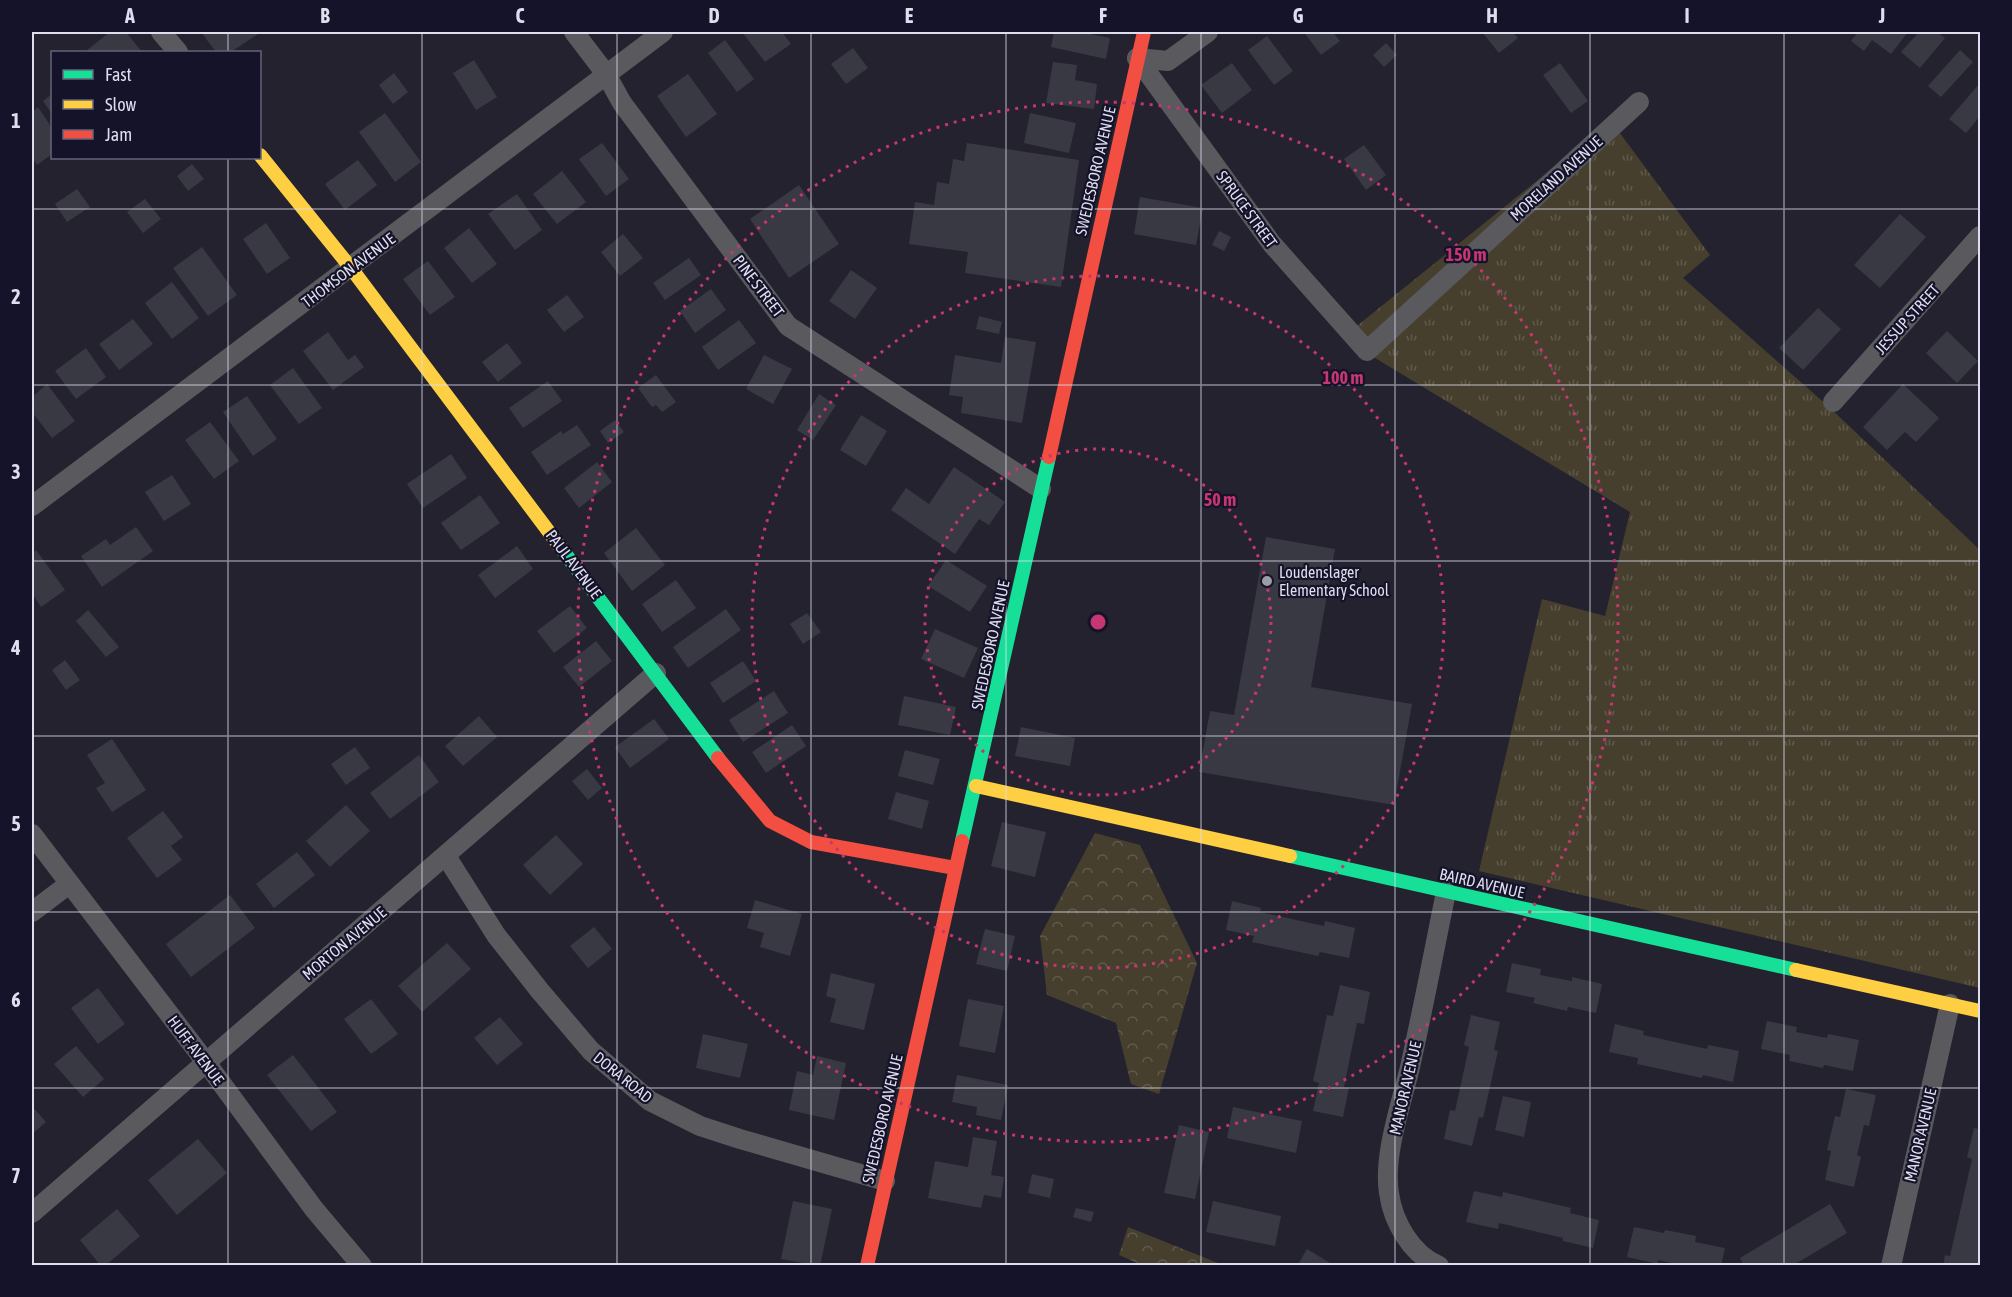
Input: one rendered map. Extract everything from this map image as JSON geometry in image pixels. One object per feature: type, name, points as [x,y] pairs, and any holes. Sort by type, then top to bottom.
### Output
[{"type":"street","points":[[161,32],[177,51]]},
{"type":"street","name":"PINE STREET","points":[[574,32],[606,74],[622,103],[788,326],[1041,489]]},
{"type":"street","name":"THOMSON AVENUE","points":[[32,506],[663,32]]},
{"type":"street","name":"SWEDESBORO AVENUE","points":[[867,1266],[954,868],[976,786],[1144,32]]},
{"type":"street","points":[[1137,58],[1168,61],[1208,32]]},
{"type":"street","name":"SPRUCE STREET","points":[[1137,58],[1272,244],[1367,351]]},
{"type":"street","name":"MORELAND AVENUE","points":[[1367,351],[1639,102]]},
{"type":"street","name":"PAUL AVENUE","points":[[261,156],[351,268],[735,781],[770,821],[812,842],[954,868]]},
{"type":"street","name":"JESSUP STREET","points":[[1833,402],[1980,236]]},
{"type":"street","name":"MORTON AVENUE","points":[[32,1213],[656,673]]},
{"type":"street","name":"BAIRD AVENUE","points":[[976,786],[1980,1011]]},
{"type":"street","name":"HUFF AVENUE","points":[[32,834],[205,1061],[314,1209],[362,1266]]},
{"type":"street","name":"DORA ROAD","points":[[446,856],[496,934],[540,991],[591,1051],[650,1101],[700,1126],[885,1181]]},
{"type":"street","points":[[32,912],[69,884]]},
{"type":"street","name":"MANOR AVENUE","points":[[1439,1266],[1430,1262],[1409,1241],[1394,1218],[1388,1192],[1388,1160],[1428,985],[1446,892]]},
{"type":"street","name":"MANOR AVENUE","points":[[1891,1266],[1950,1004]]},
{"type":"green space","points":[[1611,121],[1710,255],[1683,278],[1829,407],[1980,550],[1980,988],[1479,871],[1542,599],[1605,616],[1630,512],[1342,338]]},
{"type":"green space","points":[[1095,833],[1140,845],[1197,963],[1159,1094],[1131,1084],[1116,1023],[1047,995],[1040,936]]},
{"type":"green space","points":[[1128,1227],[1223,1265],[1142,1265],[1119,1255]]},
{"type":"building","points":[[110,32],[126,32],[141,51],[88,51]]},
{"type":"building","points":[[201,32],[261,32],[232,51],[215,51]]},
{"type":"building","points":[[742,32],[782,32],[791,44],[765,62]]},
{"type":"building","points":[[1054,32],[1080,32],[1110,38],[1106,59],[1051,47]]},
{"type":"building","points":[[1304,32],[1333,32],[1340,41],[1321,55]]},
{"type":"building","points":[[1482,32],[1512,32],[1518,38],[1499,53]]},
{"type":"building","points":[[1858,32],[1908,32],[1891,54],[1872,40],[1864,51],[1851,41]]},
{"type":"building","points":[[1919,32],[1937,32],[1945,38],[1920,68],[1901,52]]},
{"type":"building","points":[[1267,36],[1293,71],[1274,85],[1248,50]]},
{"type":"building","points":[[725,40],[754,79],[737,92],[708,53]]},
{"type":"building","points":[[1386,43],[1397,55],[1384,67],[1373,55]]},
{"type":"building","points":[[853,48],[868,68],[846,84],[831,64]]},
{"type":"building","points":[[1960,50],[1973,62],[1941,97],[1928,86]]},
{"type":"building","points":[[474,60],[497,97],[476,110],[453,73]]},
{"type":"building","points":[[1053,62],[1077,65],[1075,80],[1097,84],[1094,109],[1046,103]]},
{"type":"building","points":[[1232,63],[1252,90],[1222,113],[1201,85]]},
{"type":"building","points":[[1560,63],[1588,101],[1571,113],[1543,75]]},
{"type":"building","points":[[394,73],[408,92],[393,104],[379,85]]},
{"type":"building","points":[[688,74],[717,114],[686,137],[657,96]]},
{"type":"building","points":[[1980,83],[1980,116],[1966,133],[1949,119]]},
{"type":"building","points":[[51,95],[51,113],[43,101]]},
{"type":"building","points":[[38,107],[51,126],[51,155],[37,165],[32,158],[32,112]]},
{"type":"building","points":[[385,113],[421,162],[395,182],[359,132]]},
{"type":"building","points":[[1030,113],[1076,123],[1069,153],[1024,143]]},
{"type":"building","points":[[602,143],[629,179],[606,196],[579,159]]},
{"type":"building","points":[[967,143],[1079,160],[1061,287],[965,273],[968,252],[909,244],[915,202],[934,205],[937,182],[949,184],[953,159],[964,161]]},
{"type":"building","points":[[1364,145],[1386,175],[1366,190],[1344,159]]},
{"type":"building","points":[[358,160],[377,185],[345,210],[325,184]]},
{"type":"building","points":[[192,164],[204,179],[188,191],[177,176]]},
{"type":"building","points":[[562,171],[586,202],[557,224],[533,194]]},
{"type":"building","points":[[799,185],[839,244],[789,278],[750,219]]},
{"type":"building","points":[[77,189],[90,207],[67,222],[55,204]]},
{"type":"building","points":[[517,194],[542,230],[515,250],[488,214]]},
{"type":"building","points":[[1140,197],[1203,208],[1196,245],[1134,234]]},
{"type":"building","points":[[145,199],[161,219],[143,233],[127,212]]},
{"type":"building","points":[[1900,214],[1926,237],[1880,288],[1854,265]]},
{"type":"building","points":[[266,223],[290,258],[267,274],[243,239]]},
{"type":"building","points":[[469,228],[497,264],[472,283],[444,248]]},
{"type":"building","points":[[1219,231],[1231,237],[1224,251],[1212,245]]},
{"type":"building","points":[[623,234],[643,258],[620,276],[601,252]]},
{"type":"building","points":[[202,247],[237,295],[208,316],[173,268]]},
{"type":"building","points":[[689,258],[701,275],[665,300],[653,283]]},
{"type":"building","points":[[428,261],[455,297],[430,315],[403,279]]},
{"type":"building","points":[[851,270],[877,288],[855,319],[829,301]]},
{"type":"building","points":[[172,282],[199,318],[172,339],[145,303]]},
{"type":"building","points":[[711,289],[726,310],[695,333],[680,311]]},
{"type":"building","points":[[567,295],[584,317],[564,332],[547,310]]},
{"type":"building","points":[[1818,308],[1841,329],[1803,370],[1779,348]]},
{"type":"building","points":[[979,316],[1002,322],[999,334],[976,329]]},
{"type":"building","points":[[133,319],[153,344],[119,370],[99,344]]},
{"type":"building","points":[[739,320],[756,343],[718,370],[702,347]]},
{"type":"building","points":[[1947,331],[1978,361],[1957,383],[1926,353]]},
{"type":"building","points":[[328,332],[348,360],[355,355],[364,367],[333,390],[303,351]]},
{"type":"building","points":[[1005,337],[1036,342],[1022,423],[961,413],[963,397],[949,395],[955,355],[1001,363]]},
{"type":"building","points":[[507,343],[522,363],[498,382],[482,362]]},
{"type":"building","points":[[86,348],[106,377],[76,399],[55,371]]},
{"type":"building","points":[[764,355],[792,369],[773,404],[746,389]]},
{"type":"building","points":[[293,368],[322,408],[299,424],[270,385]]},
{"type":"building","points":[[656,375],[676,402],[662,412],[656,405],[652,407],[638,388]]},
{"type":"building","points":[[548,381],[562,401],[523,428],[509,408]]},
{"type":"building","points":[[47,384],[75,421],[52,438],[32,412],[32,397]]},
{"type":"building","points":[[1903,384],[1939,418],[1916,442],[1905,432],[1887,450],[1863,427]]},
{"type":"building","points":[[819,394],[836,405],[813,440],[797,430]]},
{"type":"building","points":[[247,396],[277,439],[253,456],[223,412]]},
{"type":"building","points":[[861,415],[887,431],[866,466],[840,450]]},
{"type":"building","points":[[615,420],[624,432],[608,443],[600,431]]},
{"type":"building","points":[[210,422],[239,461],[214,479],[185,440]]},
{"type":"building","points":[[577,425],[591,445],[547,475],[531,452],[561,431],[563,434]]},
{"type":"building","points":[[451,454],[467,478],[423,508],[407,484]]},
{"type":"building","points":[[597,462],[612,482],[579,508],[564,488]]},
{"type":"building","points":[[954,467],[1005,502],[989,525],[979,519],[955,554],[891,510],[906,488],[929,504]]},
{"type":"building","points":[[172,475],[191,504],[164,521],[145,492]]},
{"type":"building","points":[[480,495],[500,523],[461,550],[441,523]]},
{"type":"building","points":[[136,527],[153,551],[102,587],[81,556],[106,539],[110,545]]},
{"type":"building","points":[[636,528],[665,565],[632,591],[604,553]]},
{"type":"building","points":[[1266,537],[1335,549],[1311,687],[1412,704],[1394,805],[1199,772],[1210,711],[1234,715]]},
{"type":"building","points":[[517,546],[533,569],[495,598],[478,575]]},
{"type":"building","points":[[36,550],[65,590],[41,607],[32,593],[32,554]]},
{"type":"building","points":[[946,560],[987,586],[970,612],[928,586]]},
{"type":"building","points":[[676,580],[696,608],[662,632],[642,604]]},
{"type":"building","points":[[570,606],[587,628],[554,653],[537,631]]},
{"type":"building","points":[[726,609],[741,630],[688,668],[673,647]]},
{"type":"building","points":[[88,610],[119,647],[106,657],[76,621]]},
{"type":"building","points":[[807,613],[821,632],[803,644],[790,624]]},
{"type":"building","points":[[935,629],[978,648],[964,678],[921,659]]},
{"type":"building","points":[[596,641],[612,661],[579,687],[563,667]]},
{"type":"building","points":[[65,660],[80,680],[66,690],[52,670]]},
{"type":"building","points":[[743,661],[756,681],[723,703],[710,683]]},
{"type":"building","points":[[774,691],[788,713],[743,742],[729,720]]},
{"type":"building","points":[[904,696],[956,707],[950,735],[898,725]]},
{"type":"building","points":[[479,716],[497,737],[463,766],[445,746]]},
{"type":"building","points":[[654,719],[669,739],[630,768],[615,747]]},
{"type":"building","points":[[792,725],[806,746],[766,773],[752,752]]},
{"type":"building","points":[[1021,727],[1075,738],[1070,766],[1015,756]]},
{"type":"building","points":[[112,739],[146,790],[112,812],[96,788],[105,783],[87,755]]},
{"type":"building","points":[[355,747],[370,768],[346,785],[331,764]]},
{"type":"building","points":[[905,750],[940,759],[933,785],[898,776]]},
{"type":"building","points":[[419,755],[439,782],[390,819],[370,793]]},
{"type":"building","points":[[587,769],[602,788],[588,800],[572,781]]},
{"type":"building","points":[[896,792],[929,801],[922,829],[888,819]]},
{"type":"building","points":[[346,805],[370,831],[330,867],[306,841]]},
{"type":"building","points":[[163,811],[183,837],[171,846],[182,860],[157,878],[127,838]]},
{"type":"building","points":[[1002,822],[1046,832],[1035,877],[991,866]]},
{"type":"building","points":[[556,835],[583,864],[550,895],[523,865]]},
{"type":"building","points":[[297,852],[315,875],[274,908],[256,884]]},
{"type":"building","points":[[230,895],[255,928],[191,977],[166,944]]},
{"type":"building","points":[[755,900],[802,914],[790,956],[760,947],[764,933],[747,928]]},
{"type":"building","points":[[1232,901],[1261,908],[1260,912],[1324,926],[1325,921],[1355,928],[1349,958],[1320,952],[1318,956],[1252,942],[1254,936],[1226,930]]},
{"type":"building","points":[[594,927],[612,949],[588,968],[570,946]]},
{"type":"building","points":[[985,929],[1015,936],[1007,971],[976,964]]},
{"type":"building","points":[[447,943],[471,969],[422,1012],[398,986]]},
{"type":"building","points":[[1512,963],[1541,969],[1540,975],[1572,981],[1572,977],[1602,984],[1596,1013],[1568,1007],[1567,1011],[1533,1003],[1535,998],[1506,992]]},
{"type":"building","points":[[831,973],[875,984],[864,1030],[830,1022],[836,999],[826,996]]},
{"type":"building","points":[[1340,985],[1370,992],[1364,1024],[1357,1023],[1344,1087],[1349,1088],[1343,1117],[1313,1111],[1319,1083],[1313,1081],[1327,1015],[1333,1016]]},
{"type":"building","points":[[98,988],[125,1024],[98,1044],[71,1008]]},
{"type":"building","points":[[371,999],[398,1034],[371,1054],[344,1019]]},
{"type":"building","points":[[968,999],[1004,1006],[995,1053],[959,1046]]},
{"type":"building","points":[[1471,1015],[1500,1022],[1494,1050],[1498,1051],[1483,1118],[1479,1117],[1472,1146],[1444,1139],[1450,1110],[1455,1111],[1469,1047],[1464,1045]]},
{"type":"building","points":[[500,1017],[523,1044],[497,1065],[474,1038]]},
{"type":"building","points":[[1767,1021],[1797,1027],[1796,1032],[1827,1038],[1828,1034],[1859,1040],[1853,1071],[1789,1061],[1790,1055],[1761,1049]]},
{"type":"building","points":[[1615,1024],[1644,1031],[1643,1035],[1707,1049],[1708,1045],[1739,1051],[1733,1082],[1637,1064],[1638,1058],[1609,1052]]},
{"type":"building","points":[[703,1034],[748,1044],[740,1078],[696,1068]]},
{"type":"building","points":[[76,1046],[104,1079],[83,1097],[54,1064]]},
{"type":"building","points":[[293,1055],[337,1112],[311,1131],[267,1075]]},
{"type":"building","points":[[817,1056],[846,1063],[834,1120],[789,1110],[797,1071],[813,1075]]},
{"type":"building","points":[[957,1075],[1008,1085],[1001,1120],[976,1115],[977,1107],[952,1102]]},
{"type":"building","points":[[1846,1089],[1876,1095],[1869,1126],[1864,1125],[1857,1155],[1861,1157],[1854,1187],[1825,1180],[1831,1151],[1827,1150],[1835,1116],[1840,1117]]},
{"type":"building","points":[[1503,1096],[1531,1102],[1524,1137],[1495,1130]]},
{"type":"building","points":[[32,1106],[46,1122],[32,1134]]},
{"type":"building","points":[[1233,1107],[1302,1121],[1296,1153],[1227,1138]]},
{"type":"building","points":[[1179,1125],[1209,1132],[1195,1199],[1164,1193]]},
{"type":"building","points":[[1974,1128],[1980,1129],[1979,1266],[1943,1266],[1945,1255],[1950,1256],[1972,1159],[1967,1157]]},
{"type":"building","points":[[973,1137],[997,1141],[991,1175],[1004,1177],[1001,1198],[984,1195],[981,1208],[928,1198],[935,1161],[968,1167]]},
{"type":"building","points":[[198,1139],[227,1173],[177,1215],[148,1180]]},
{"type":"building","points":[[1032,1174],[1054,1179],[1050,1198],[1028,1193]]},
{"type":"building","points":[[1474,1191],[1502,1197],[1503,1192],[1571,1208],[1570,1213],[1599,1220],[1593,1248],[1563,1241],[1563,1238],[1499,1223],[1498,1229],[1466,1222]]},
{"type":"building","points":[[793,1201],[832,1209],[820,1266],[781,1259]]},
{"type":"building","points":[[1213,1201],[1281,1216],[1275,1246],[1206,1232]]},
{"type":"building","points":[[1830,1204],[1847,1233],[1792,1266],[1744,1266],[1740,1258]]},
{"type":"building","points":[[1076,1208],[1094,1212],[1091,1222],[1073,1217]]},
{"type":"building","points":[[117,1209],[140,1236],[105,1266],[101,1266],[80,1240]]},
{"type":"building","points":[[1634,1227],[1696,1236],[1695,1242],[1725,1248],[1721,1266],[1685,1266],[1658,1260],[1658,1264],[1627,1257]]},
{"type":"building","points":[[1307,1249],[1335,1266],[1297,1266]]},
{"type":"traffic: fast","points":[[962,841],[1049,457]]},
{"type":"traffic: fast","points":[[561,548],[718,758]]},
{"type":"traffic: fast","points":[[1290,856],[1796,970]]},
{"type":"traffic: slow","points":[[261,156],[351,268],[561,548]]},
{"type":"traffic: slow","points":[[976,786],[1290,856]]},
{"type":"traffic: slow","points":[[1796,970],[1980,1011]]},
{"type":"traffic: jam","points":[[1049,457],[1144,32]]},
{"type":"traffic: jam","points":[[718,758],[770,821],[811,842],[955,868]]},
{"type":"traffic: jam","points":[[867,1266],[962,841]]},
{"type":"place","name":"Loudenslager Elementary School","points":[[1267,581]]}]
